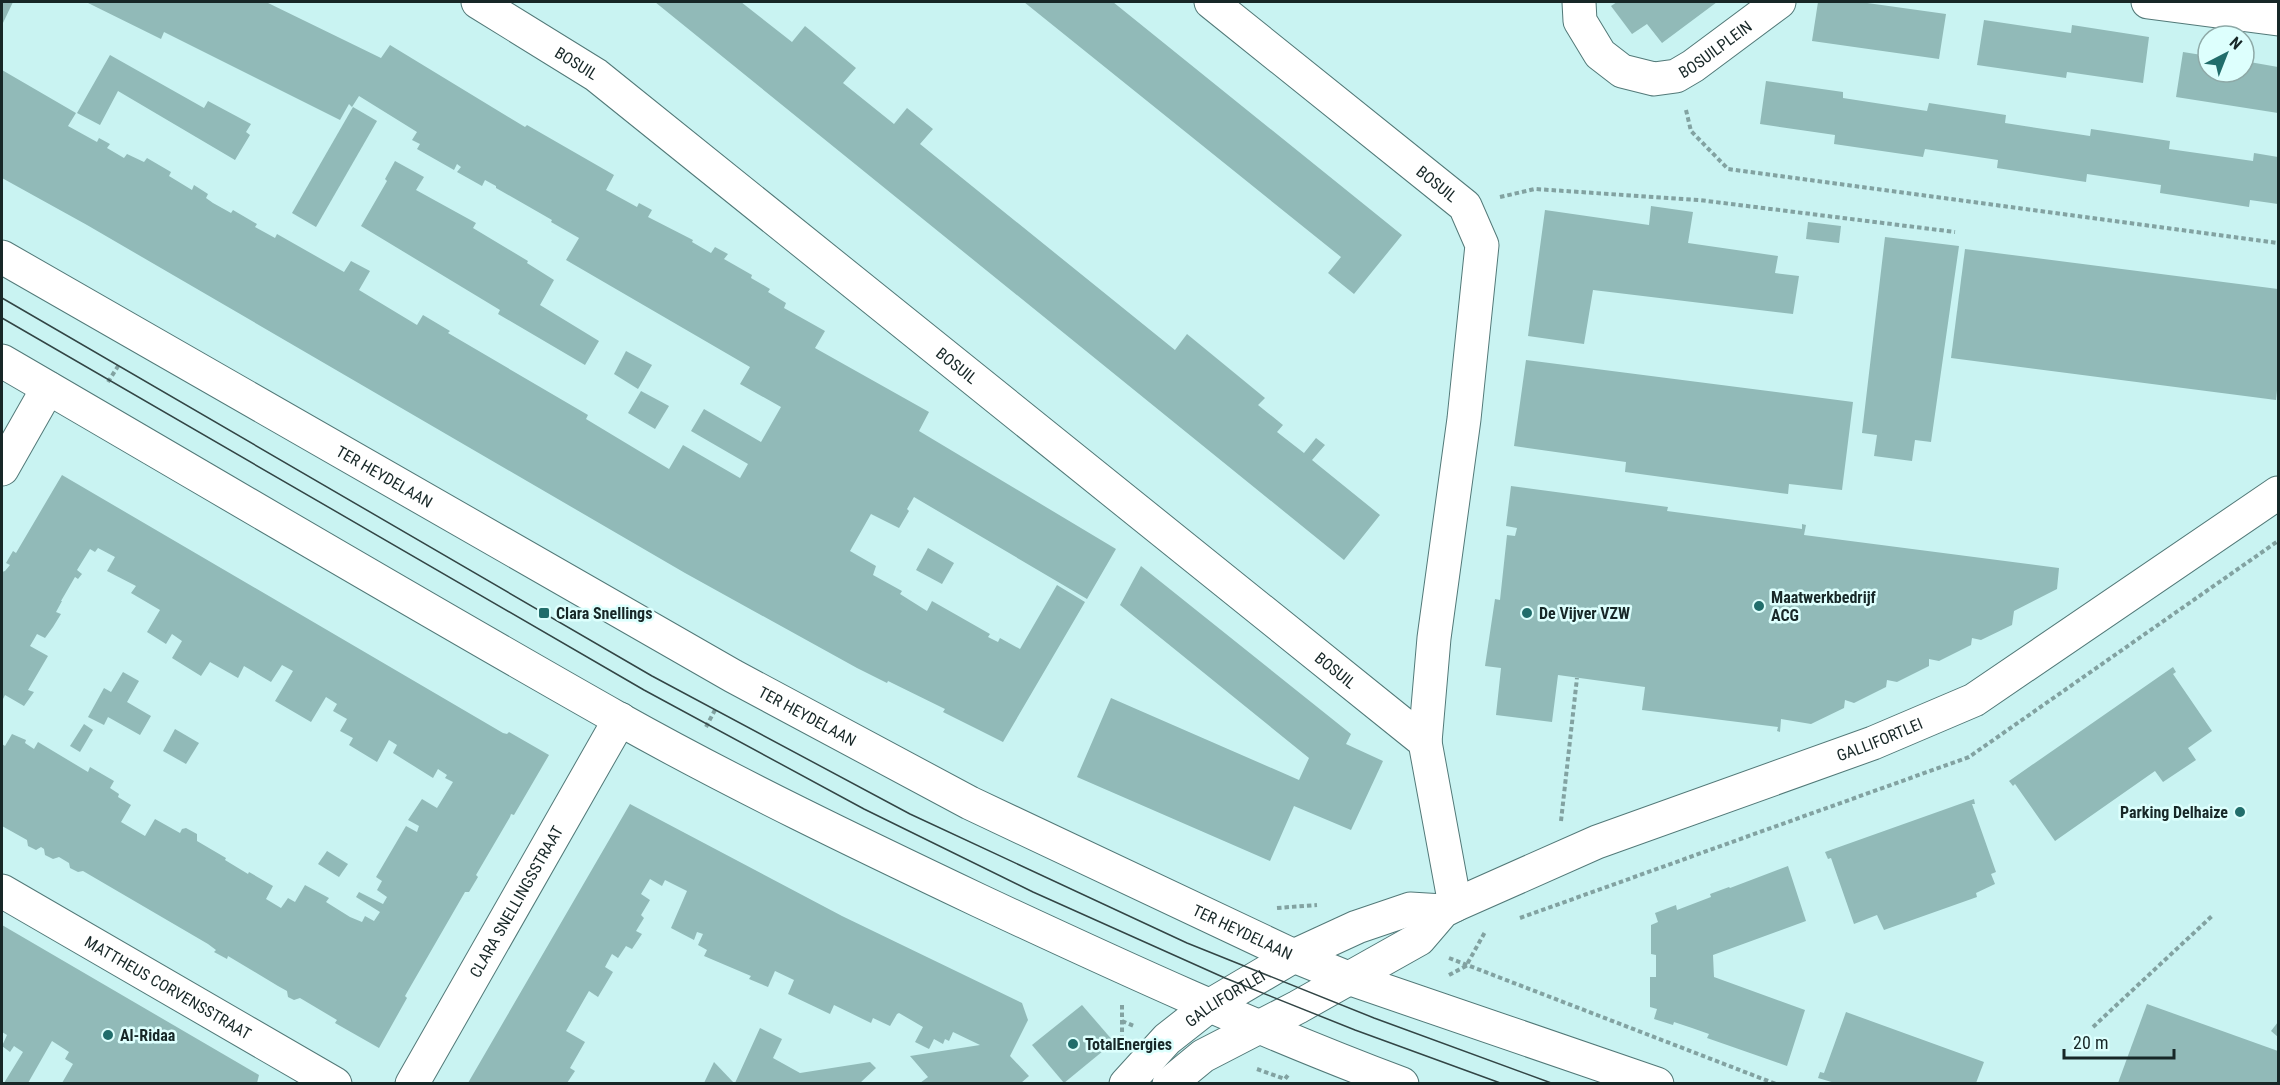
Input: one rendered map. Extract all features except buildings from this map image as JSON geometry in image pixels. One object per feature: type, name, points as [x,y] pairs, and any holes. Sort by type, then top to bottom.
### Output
[{"type":"street","name":"BOSUIL","points":[[478,2],[596,75],[1425,742]]},
{"type":"street","name":"BOSUIL","points":[[1211,2],[1465,206],[1482,245],[1464,419],[1434,639],[1425,742],[1449,908]]},
{"type":"street","name":"BOSUILPLEIN","points":[[1579,2],[1580,21],[1600,54],[1622,70],[1654,79],[1676,76],[1693,66],[1779,2]]},
{"type":"street","points":[[2148,2],[2223,7],[2278,19]]},
{"type":"street","name":"TER HEYDELAAN","points":[[2,257],[733,676],[970,803],[1294,956],[1348,978],[1657,1083]]},
{"type":"street","points":[[2,361],[90,414],[690,757],[834,831],[1209,1006],[1402,1083]]},
{"type":"street","points":[[2,469],[48,388]]},
{"type":"street","name":"GALLIFORTLEI","points":[[1169,1083],[1203,1056],[1298,1007],[1419,939],[1449,908],[1597,842],[1873,743],[1974,700],[2278,493]]},
{"type":"street","name":"CLARA SNELLINGSSTRAAT","points":[[412,1083],[620,719]]},
{"type":"street","name":"MATTHEUS CORVENSSTRAAT","points":[[2,891],[324,1081]]},
{"type":"street","name":"GALLIFORTLEI","points":[[1126,1083],[1167,1039],[1209,1006],[1294,956],[1368,923],[1410,909],[1449,908]]},
{"type":"path","points":[[1676,76],[1691,130],[1728,169],[2278,243]]},
{"type":"path","points":[[1465,206],[1535,189],[1699,200],[1955,232]]},
{"type":"path","points":[[90,414],[127,350],[114,342],[123,326]]},
{"type":"path","points":[[690,757],[733,676]]},
{"type":"path","points":[[1560,827],[1577,678]]},
{"type":"path","points":[[1230,925],[1255,909],[1324,904],[1368,923]]},
{"type":"path","points":[[2093,1027],[2211,916]]},
{"type":"path","points":[[1412,942],[1488,974],[1776,1083]]},
{"type":"tram line","points":[[2,298],[652,676],[910,814],[1187,943],[1374,1018],[1554,1084]]},
{"type":"tram line","points":[[2,318],[644,690],[864,809],[1033,892],[1225,978],[1355,1030],[1503,1084]]},
{"type":"place","name":"Maatwerkbedrijf ACG","points":[[1759,606]]},
{"type":"place","name":"Clara Snellings","points":[[544,613]]},
{"type":"place","name":"De Vijver VZW","points":[[1527,613]]},
{"type":"place","name":"Parking Delhaize","points":[[2240,812]]},
{"type":"place","name":"Al-Ridaa","points":[[108,1035]]},
{"type":"place","name":"TotalEnergies","points":[[1073,1044]]}]
